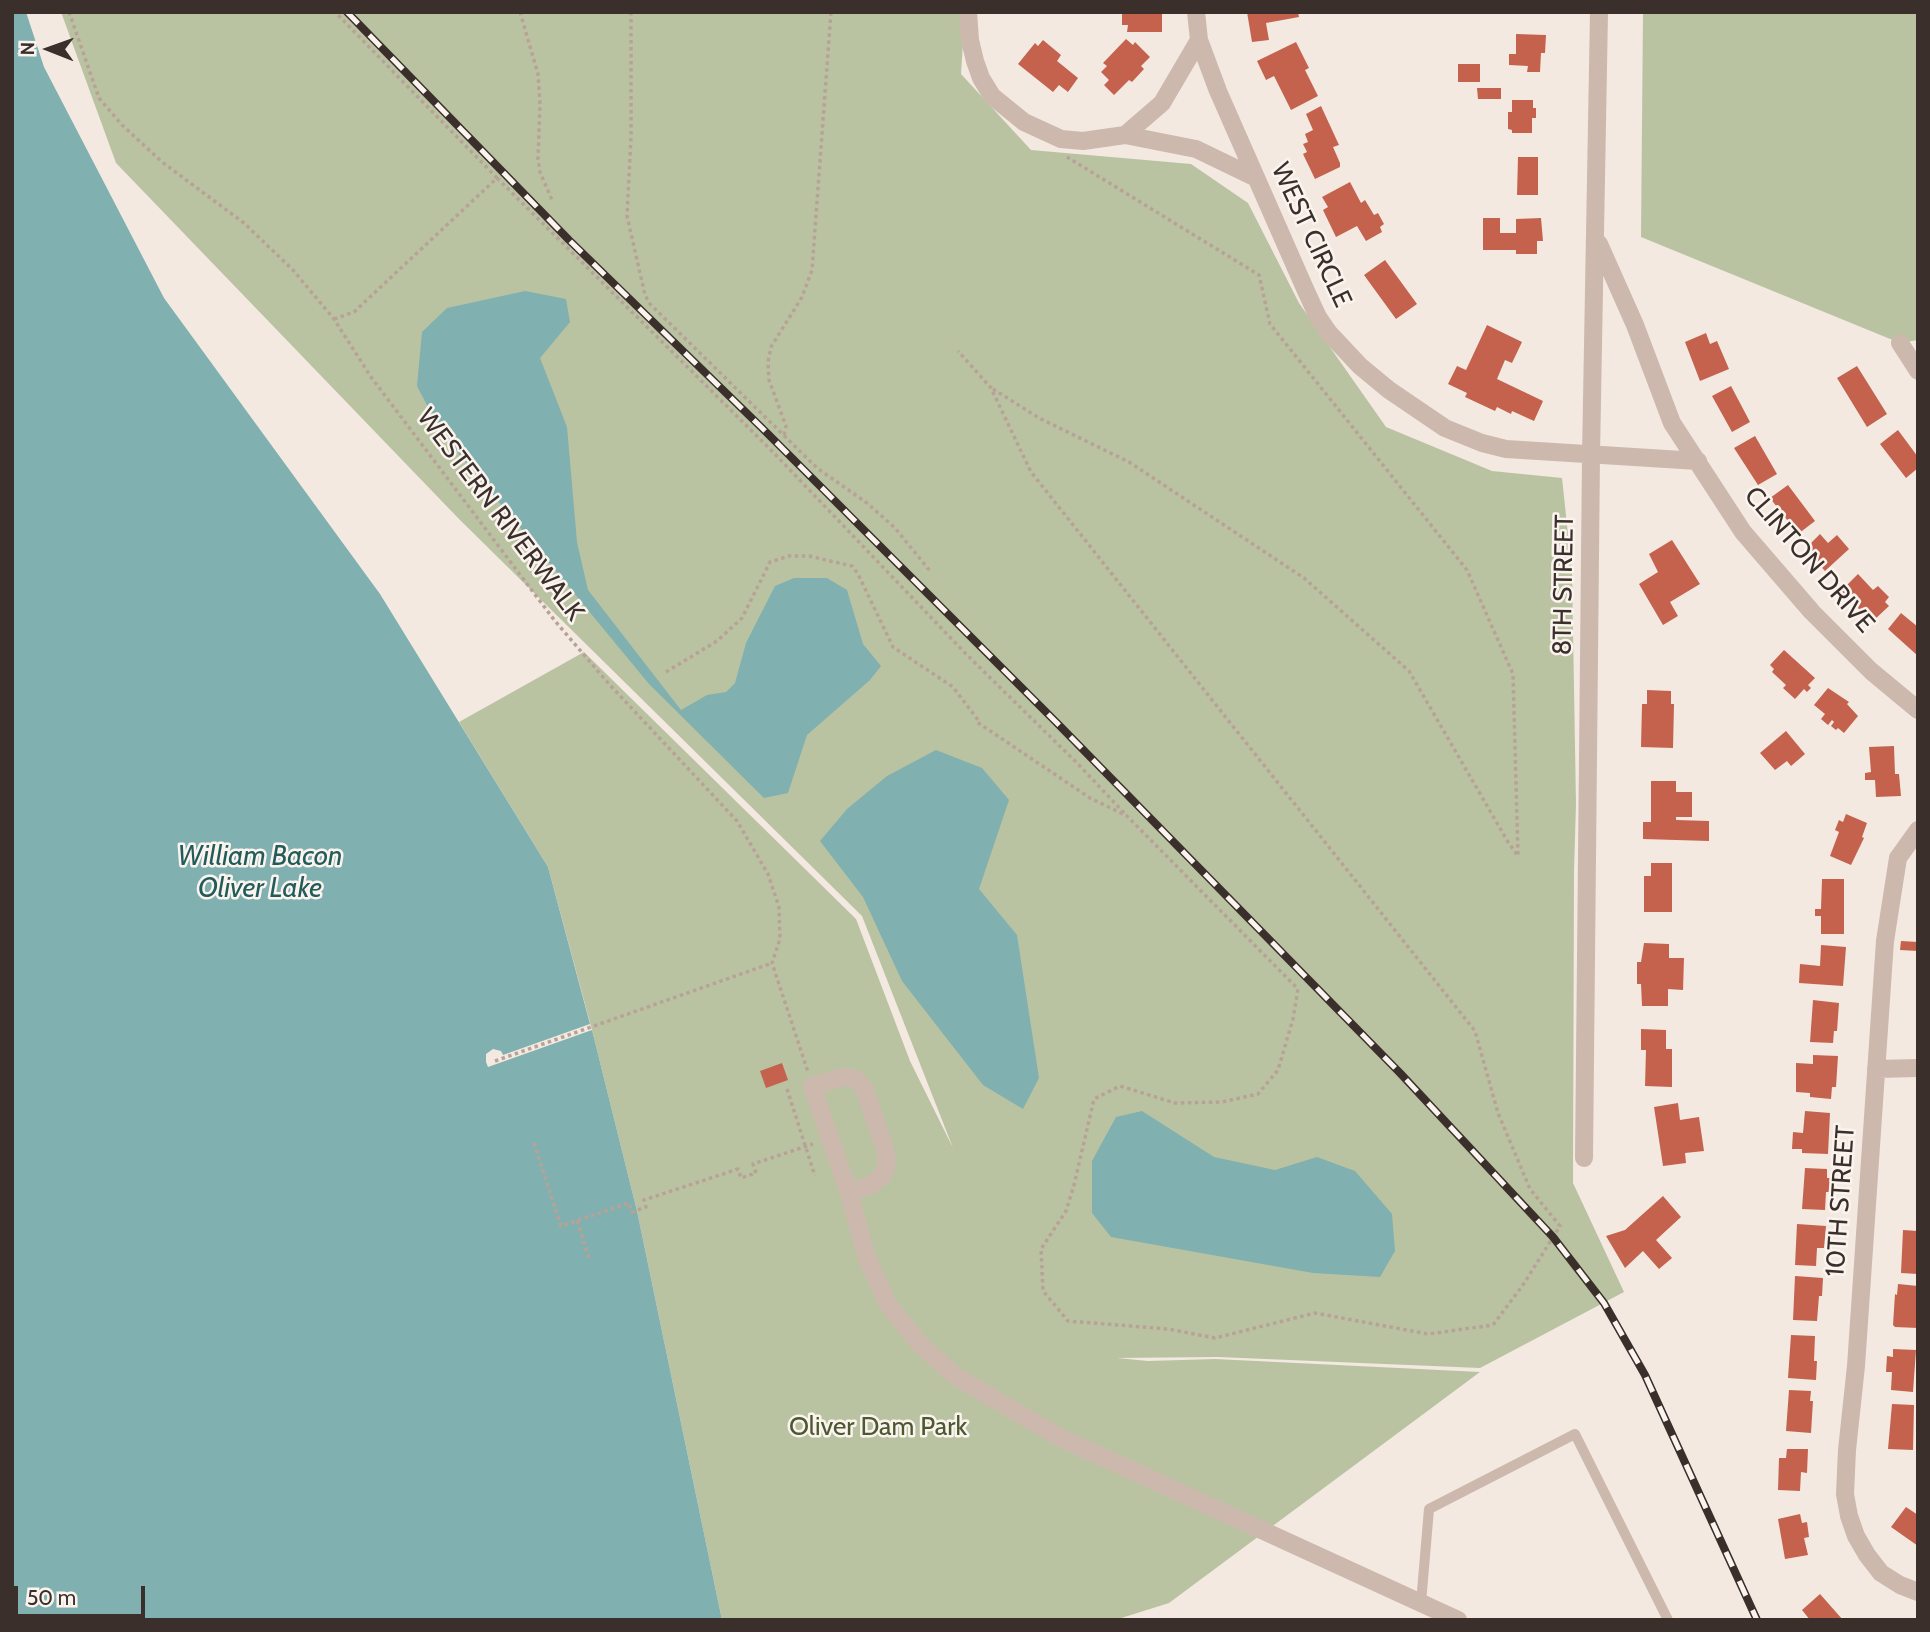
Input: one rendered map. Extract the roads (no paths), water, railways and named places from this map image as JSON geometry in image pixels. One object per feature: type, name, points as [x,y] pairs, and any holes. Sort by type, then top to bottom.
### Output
[{"type":"street","points":[[968,12],[970,40],[981,78],[992,96],[1043,132],[1061,139],[1083,141],[1125,135],[1196,149],[1254,177]]},
{"type":"street","name":"WEST CIRCLE","points":[[1196,12],[1199,40],[1254,177],[1318,317],[1360,366],[1389,390],[1445,428],[1506,449],[1698,461]]},
{"type":"street","name":"8TH STREET","points":[[1584,1158],[1591,456],[1599,12]]},
{"type":"street","points":[[1125,135],[1162,103],[1199,40]]},
{"type":"street","name":"CLINTON DRIVE","points":[[1596,236],[1672,424],[1743,532],[1812,612],[1871,671],[1918,710]]},
{"type":"street","points":[[1900,343],[1918,371]]},
{"type":"street","name":"10TH STREET","points":[[1918,830],[1898,859],[1885,941],[1845,1494],[1856,1536],[1881,1573],[1918,1592]]},
{"type":"street","points":[[1876,1069],[1918,1068]]},
{"type":"street","points":[[849,1193],[872,1185],[883,1175],[887,1163],[886,1149],[864,1088],[856,1079],[843,1077],[813,1086],[849,1193],[867,1258],[888,1304],[919,1343],[955,1376],[1060,1438],[1458,1620]]},
{"type":"lane","points":[[1421,1603],[1429,1510],[1574,1434],[1668,1620]]},
{"type":"water","name":"William Bacon Oliver Lake","points":[[12,12],[26,12],[44,67],[164,298],[380,594],[548,867],[590,1024],[503,1055],[501,1051],[493,1049],[486,1054],[486,1062],[488,1067],[592,1030],[637,1211],[722,1620],[12,1620]]},
{"type":"water","points":[[525,291],[566,299],[570,322],[540,358],[567,427],[577,542],[588,590],[681,710],[707,695],[726,692],[735,683],[746,643],[775,586],[794,578],[827,578],[847,590],[863,644],[881,666],[870,680],[807,735],[788,793],[764,798],[649,684],[441,432],[417,386],[422,332],[447,308]]},
{"type":"water","points":[[936,750],[982,768],[1009,800],[979,889],[1017,935],[1039,1078],[1023,1109],[983,1085],[902,981],[863,897],[820,841],[847,809],[887,776]]},
{"type":"water","points":[[1142,1111],[1214,1157],[1275,1170],[1317,1157],[1355,1171],[1392,1214],[1395,1251],[1380,1277],[1313,1273],[1111,1237],[1092,1213],[1092,1161],[1116,1117]]},
{"type":"railway","points":[[347,12],[569,240],[761,427],[1056,722],[1400,1073],[1553,1237],[1604,1303],[1645,1375],[1757,1620]]},
{"type":"park label","name":"Oliver Dam Park","points":[[878,1427]]}]
